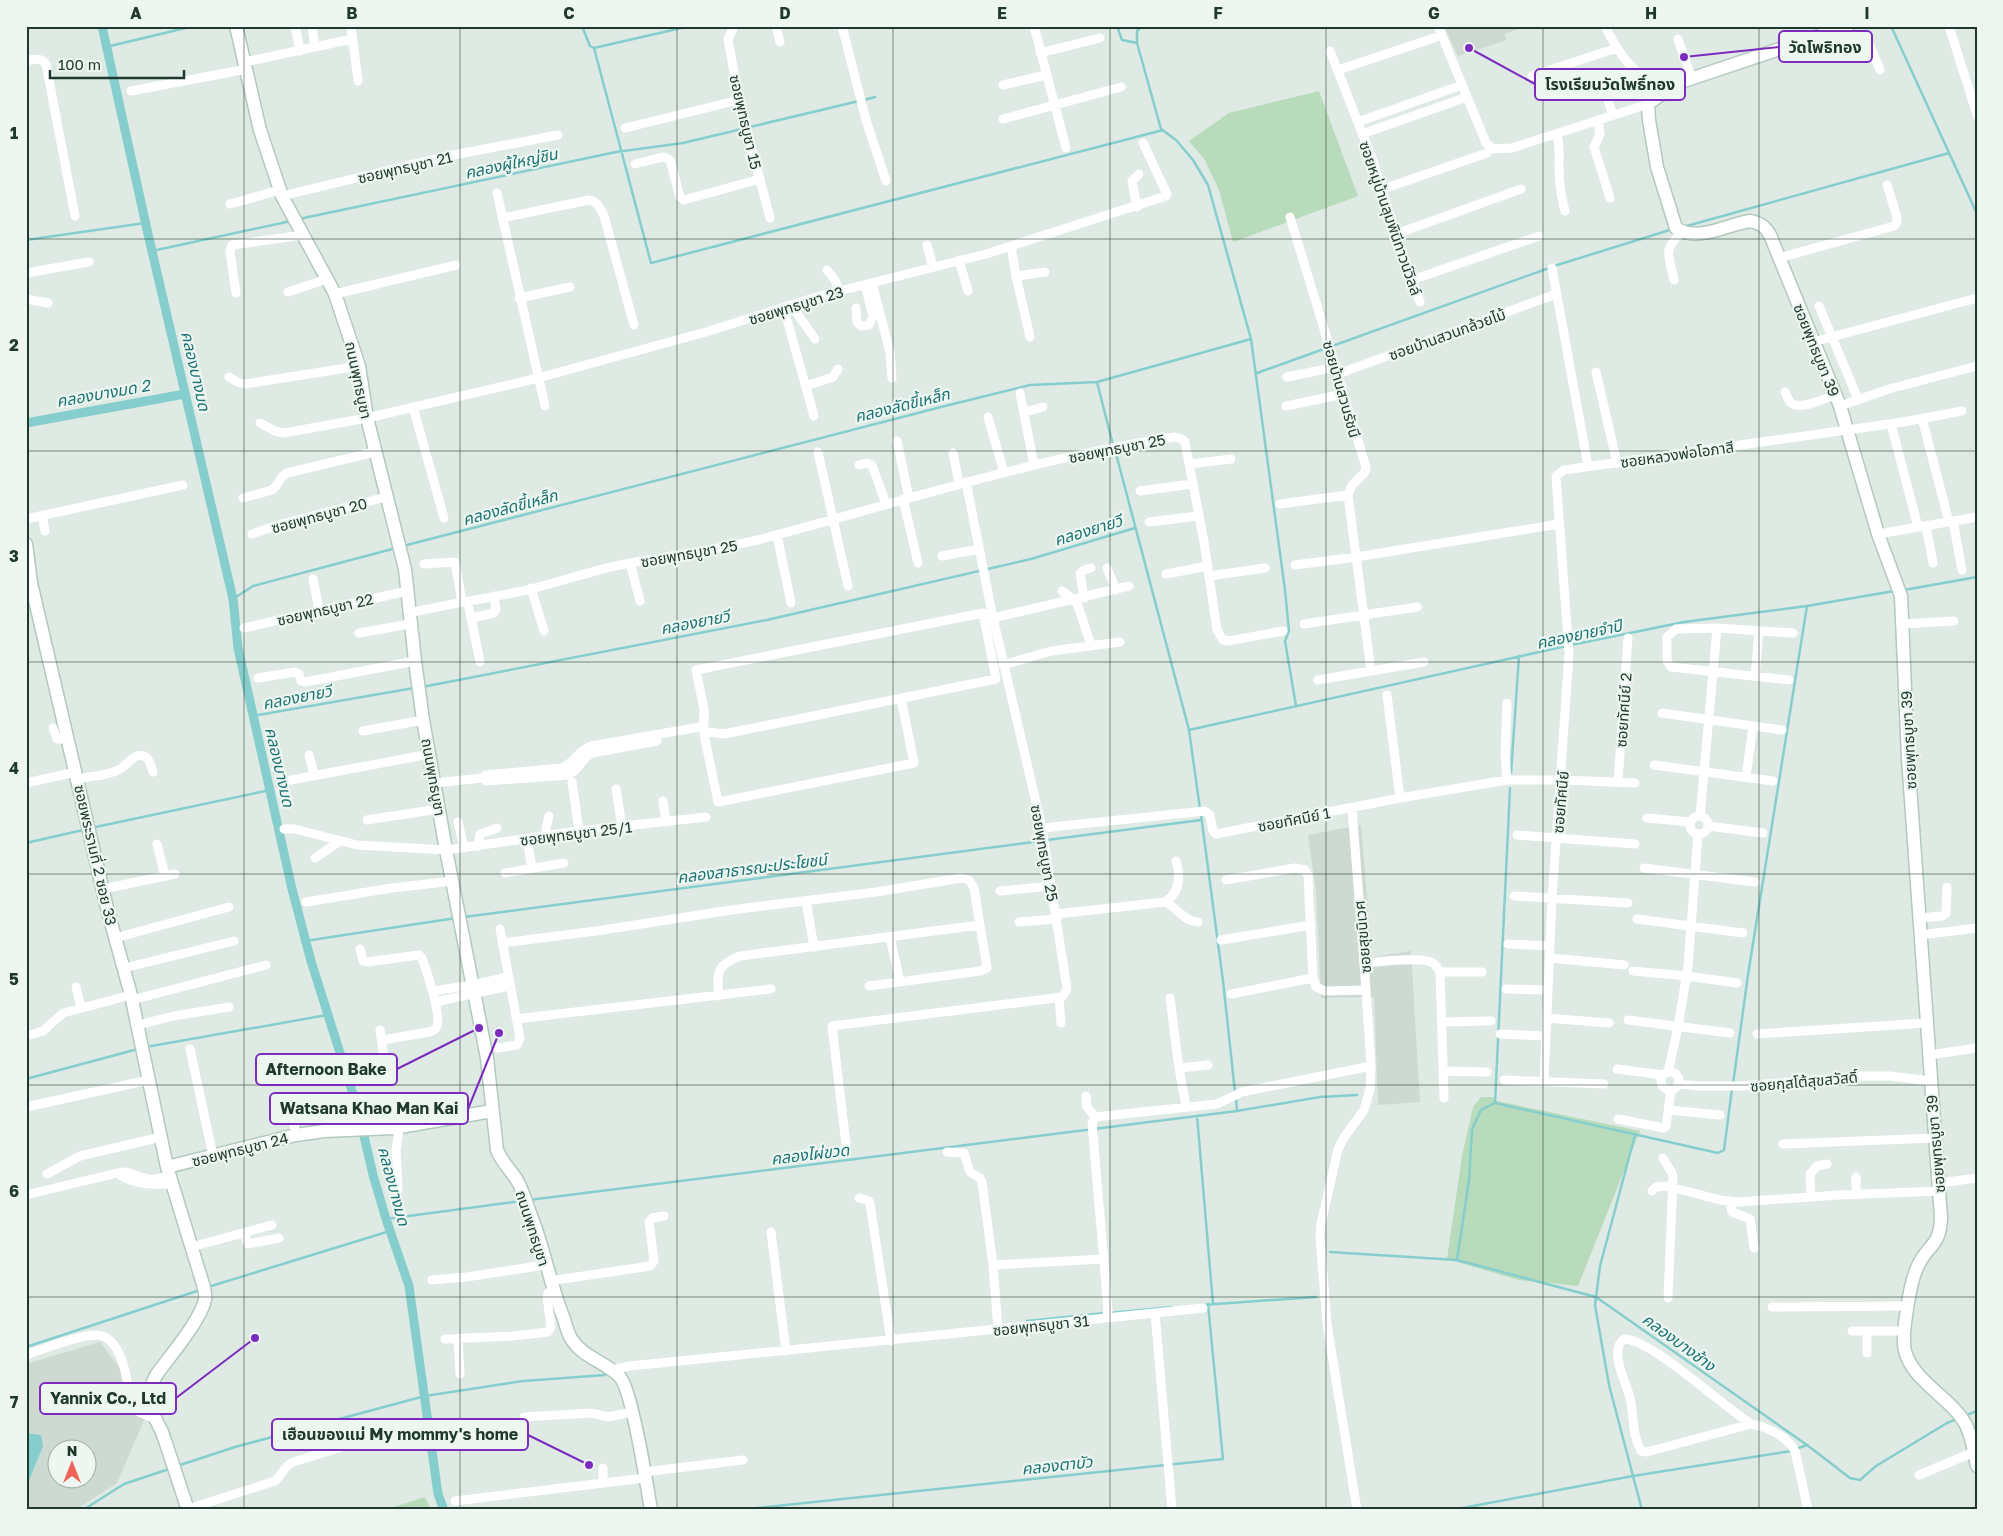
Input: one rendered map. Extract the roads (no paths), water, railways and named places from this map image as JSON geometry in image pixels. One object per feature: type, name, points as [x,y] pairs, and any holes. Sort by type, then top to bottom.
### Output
[{"type":"street","name":"ถนนพุทธบูชา","points":[[236,26],[260,130],[281,193],[335,294],[347,325],[359,366],[367,418],[405,570],[423,720],[446,850],[487,1058],[497,1150],[518,1182],[572,1339],[589,1357],[612,1370],[621,1378],[624,1385],[632,1412],[651,1510]]},
{"type":"street","points":[[295,26],[300,51]]},
{"type":"street","points":[[312,26],[315,48]]},
{"type":"street","points":[[351,26],[358,82]]},
{"type":"street","name":"ซอยพุทธบูชา 15","points":[[734,26],[728,39],[740,100],[770,218]]},
{"type":"street","points":[[776,26],[780,42]]},
{"type":"street","points":[[842,26],[866,120],[886,182]]},
{"type":"street","points":[[1034,26],[1066,148]]},
{"type":"street","points":[[1438,26],[1486,143],[1493,149],[1506,150],[1648,104],[1675,84]]},
{"type":"street","points":[[1604,26],[1617,48],[1639,74],[1659,83],[1675,84],[1828,31],[1848,26]]},
{"type":"street","points":[[1949,26],[1977,115]]},
{"type":"street","points":[[1828,31],[1832,48],[1838,50],[1871,48],[1880,70]]},
{"type":"street","points":[[1040,53],[1100,38]]},
{"type":"street","points":[[1338,70],[1434,38]]},
{"type":"street","points":[[131,91],[352,40]]},
{"type":"street","points":[[1678,40],[1692,79]]},
{"type":"street","points":[[1532,76],[1617,48]]},
{"type":"street","name":"ซอยหมู่บ้านลุมพินีทาวน์วิลล์","points":[[1330,51],[1383,189],[1396,234],[1420,302]]},
{"type":"street","points":[[26,60],[39,59],[43,60],[46,64],[75,216]]},
{"type":"street","points":[[1004,85],[1046,74]]},
{"type":"street","name":"ซอยหมู่บ้านลุมพินีทาวน์วิลล์","points":[[1358,122],[1462,85]]},
{"type":"street","points":[[1003,120],[1121,87]]},
{"type":"street","points":[[1604,90],[1613,115]]},
{"type":"street","name":"ซอยหมู่บ้านลุมพินีทาวน์วิลล์","points":[[1362,134],[1467,97]]},
{"type":"street","points":[[625,128],[740,100]]},
{"type":"street","points":[[1414,102],[1418,114]]},
{"type":"street","points":[[1648,104],[1657,167],[1673,222],[1676,228],[1682,232],[1671,243],[1668,253],[1674,280]]},
{"type":"street","points":[[1598,120],[1600,134],[1594,147],[1610,198]]},
{"type":"street","points":[[1557,134],[1560,148],[1558,165],[1560,183],[1566,211]]},
{"type":"street","name":"ซอยพุทธบูชา 21","points":[[230,204],[443,157],[558,135]]},
{"type":"street","name":"ซอยพุทธบูชา 23","points":[[260,423],[284,434],[367,418],[538,378],[706,332],[839,291],[1011,246],[1136,207],[1167,194],[1143,144]]},
{"type":"street","points":[[1383,189],[1487,153]]},
{"type":"street","points":[[635,164],[663,157],[670,160],[680,197],[684,200],[760,179]]},
{"type":"street","points":[[1136,207],[1132,181],[1139,174]]},
{"type":"street","points":[[1779,258],[1894,226],[1897,222],[1897,217],[1887,185]]},
{"type":"street","points":[[1396,234],[1520,189]]},
{"type":"street","points":[[497,193],[519,298],[545,406]]},
{"type":"street","points":[[502,218],[589,200],[594,201],[604,216],[634,325]]},
{"type":"street","name":"ซอยบ้านสวนรัชนี","points":[[1290,217],[1366,467],[1365,472],[1352,485],[1348,495]]},
{"type":"street","name":"ซอยพุทธบูชา 39","points":[[1682,232],[1696,234],[1741,223],[1758,222],[1766,227],[1838,400],[1878,534],[1901,596],[1908,758],[1941,1230],[1935,1243],[1917,1267],[1912,1282],[1905,1331],[1905,1351],[1910,1363],[1966,1425],[1977,1466]]},
{"type":"street","points":[[236,293],[230,252],[232,244],[301,231]]},
{"type":"street","points":[[1412,280],[1539,236]]},
{"type":"street","points":[[926,245],[933,267]]},
{"type":"street","points":[[1011,246],[1030,337]]},
{"type":"street","points":[[959,260],[968,291]]},
{"type":"street","points":[[26,273],[89,262]]},
{"type":"street","points":[[335,294],[456,265]]},
{"type":"street","points":[[1552,268],[1588,466]]},
{"type":"street","points":[[827,270],[835,280],[839,291]]},
{"type":"street","points":[[1016,276],[1045,272]]},
{"type":"street","points":[[288,292],[327,279]]},
{"type":"street","points":[[856,308],[857,322],[861,326],[869,325],[872,316],[869,284]]},
{"type":"street","points":[[869,284],[890,352],[892,378]]},
{"type":"street","points":[[519,298],[570,286]]},
{"type":"street","name":"ซอยบ้านสวนกล้วยไม้","points":[[1287,377],[1337,370],[1556,294]]},
{"type":"street","points":[[1813,342],[1977,298]]},
{"type":"street","points":[[26,299],[48,303]]},
{"type":"street","points":[[1819,306],[1858,399]]},
{"type":"street","points":[[788,307],[815,339]]},
{"type":"street","points":[[788,307],[814,416]]},
{"type":"street","points":[[229,377],[245,384],[359,366]]},
{"type":"street","points":[[1785,392],[1792,404],[1797,406],[1858,399],[1977,366]]},
{"type":"street","points":[[806,386],[834,377],[838,369]]},
{"type":"street","points":[[1596,372],[1617,463]]},
{"type":"street","points":[[1020,393],[1034,465]]},
{"type":"street","points":[[1286,406],[1344,394]]},
{"type":"street","points":[[413,407],[444,518]]},
{"type":"street","points":[[1025,412],[1044,407]]},
{"type":"street","name":"ซอยหลวงพ่อโอภาสี","points":[[1558,524],[1556,476],[1564,470],[1891,424],[1962,411]]},
{"type":"street","points":[[988,417],[1004,473]]},
{"type":"street","points":[[1922,418],[1951,521],[1962,570]]},
{"type":"street","points":[[1891,424],[1933,563]]},
{"type":"street","name":"ซอยพุทธบูชา 25","points":[[359,633],[494,596],[630,563],[701,552],[777,535],[1034,465],[1124,445],[1175,437],[1185,442],[1209,571],[1217,630],[1222,640],[1228,641],[1284,632]]},
{"type":"street","points":[[897,441],[918,563]]},
{"type":"street","points":[[243,498],[272,490],[284,474],[288,472],[376,452]]},
{"type":"street","points":[[818,452],[848,586]]},
{"type":"street","points":[[954,453],[963,483]]},
{"type":"street","points":[[344,459],[346,470]]},
{"type":"street","points":[[1190,464],[1231,459]]},
{"type":"street","points":[[859,465],[867,463],[872,465],[886,504]]},
{"type":"street","name":"ซอยพุทธบูชา 25","points":[[963,483],[1042,828],[1066,981],[1066,989],[1063,996],[1059,997]]},
{"type":"street","points":[[1140,491],[1192,484]]},
{"type":"street","points":[[26,519],[183,486]]},
{"type":"street","points":[[1280,504],[1348,495],[1362,615],[1371,671]]},
{"type":"street","name":"ซอยพุทธบูชา 20","points":[[252,534],[285,523],[386,497]]},
{"type":"street","points":[[42,515],[45,531]]},
{"type":"street","points":[[1149,522],[1198,516]]},
{"type":"street","points":[[1878,534],[1977,517]]},
{"type":"street","points":[[1295,565],[1558,524]]},
{"type":"street","name":"ซอยทัศนีย์","points":[[1544,1080],[1552,899],[1570,654],[1558,524]]},
{"type":"street","points":[[777,535],[791,603]]},
{"type":"street","name":"ซอยพระรามที่ 2 ซอย 33","points":[[26,544],[28,584],[69,739],[115,938],[132,997],[170,1176],[205,1296],[195,1320],[157,1374],[150,1390]]},
{"type":"street","points":[[942,556],[979,549]]},
{"type":"street","points":[[424,564],[455,562],[471,618],[480,662]]},
{"type":"street","points":[[630,563],[640,601]]},
{"type":"street","points":[[1091,645],[1078,599],[1080,573],[1092,568]]},
{"type":"street","points":[[1107,568],[1116,590]]},
{"type":"street","points":[[1166,574],[1266,568]]},
{"type":"street","points":[[313,579],[319,610]]},
{"type":"street","points":[[993,618],[1129,586]]},
{"type":"street","points":[[531,588],[544,631]]},
{"type":"street","name":"ซอยพุทธบูชา 22","points":[[244,628],[407,591]]},
{"type":"street","points":[[1062,591],[1078,599]]},
{"type":"street","points":[[471,618],[494,613],[496,610],[494,596]]},
{"type":"street","points":[[1304,624],[1416,607]]},
{"type":"street","points":[[435,783],[482,778],[486,775],[560,768],[571,763],[585,748],[591,746],[703,730],[724,734],[901,698],[996,679],[983,613],[696,670],[704,709],[703,730],[718,802],[914,762],[901,698]]},
{"type":"street","points":[[1902,624],[1954,620]]},
{"type":"street","points":[[1700,816],[1717,628]]},
{"type":"street","points":[[1789,680],[1671,666],[1667,661],[1667,637],[1676,629],[1717,628],[1793,633]]},
{"type":"street","points":[[1755,676],[1759,631]]},
{"type":"street","name":"ซอยทัศนีย์ 2","points":[[1618,782],[1628,638]]},
{"type":"street","points":[[1004,665],[1040,654],[1120,642]]},
{"type":"street","points":[[258,678],[295,672],[305,682],[415,661]]},
{"type":"street","points":[[1318,680],[1424,662]]},
{"type":"street","points":[[1387,695],[1400,798]]},
{"type":"street","points":[[1506,780],[1507,703]]},
{"type":"street","points":[[1662,714],[1782,730]]},
{"type":"street","points":[[363,731],[423,720]]},
{"type":"street","points":[[1746,777],[1753,726]]},
{"type":"street","points":[[53,728],[57,739],[69,739]]},
{"type":"street","points":[[291,780],[430,754]]},
{"type":"street","points":[[309,755],[314,776]]},
{"type":"street","points":[[26,783],[116,771],[134,757],[141,756],[146,756],[149,760],[153,772]]},
{"type":"street","points":[[1654,766],[1773,781]]},
{"type":"street","name":"ซอยทัศนีย์ 1","points":[[1042,828],[1208,812],[1213,831],[1216,834],[1352,812],[1400,798],[1506,780],[1562,780]]},
{"type":"street","points":[[1562,780],[1635,783]]},
{"type":"street","points":[[572,782],[579,831]]},
{"type":"street","points":[[616,789],[622,827]]},
{"type":"street","points":[[663,801],[666,822]]},
{"type":"street","points":[[367,820],[439,809]]},
{"type":"street","name":"ซอยสุขนิเวศ","points":[[1352,812],[1371,1066],[1368,1100],[1364,1110],[1338,1149],[1321,1224],[1320,1237],[1327,1324],[1357,1510]]},
{"type":"street","points":[[546,836],[549,816]]},
{"type":"street","points":[[1647,818],[1690,822],[1700,816]]},
{"type":"street","points":[[1700,816],[1704,818],[1708,826]]},
{"type":"street","name":"ซอยพุทธบูชา 25/1","points":[[284,829],[295,829],[340,842],[397,848],[446,850],[579,831],[706,818]]},
{"type":"street","points":[[458,822],[464,848]]},
{"type":"street","points":[[1690,822],[1691,830],[1698,834]]},
{"type":"street","points":[[1708,826],[1763,832]]},
{"type":"street","points":[[1698,834],[1706,830],[1708,826]]},
{"type":"street","points":[[478,846],[480,834],[497,828]]},
{"type":"street","points":[[1674,1087],[1667,1090],[1661,1082],[1666,1074],[1678,1027],[1687,976],[1698,834]]},
{"type":"street","points":[[1517,836],[1635,844]]},
{"type":"street","points":[[527,838],[532,868]]},
{"type":"street","points":[[314,858],[340,842]]},
{"type":"street","points":[[157,844],[165,876]]},
{"type":"street","points":[[1019,922],[1165,902],[1176,891],[1179,876],[1176,861]]},
{"type":"street","points":[[505,873],[564,863]]},
{"type":"street","points":[[1226,880],[1302,868],[1306,870],[1308,876],[1313,978],[1316,987],[1320,990],[1366,990]]},
{"type":"street","points":[[1644,868],[1755,882]]},
{"type":"street","points":[[103,889],[175,874]]},
{"type":"street","points":[[502,943],[596,931],[731,910],[876,892],[961,878],[969,880],[974,888],[987,968],[984,970],[869,986]]},
{"type":"street","points":[[306,902],[392,888],[452,881]]},
{"type":"street","points":[[1000,891],[1051,886]]},
{"type":"street","points":[[1919,918],[1942,916],[1946,913],[1947,887]]},
{"type":"street","points":[[1514,896],[1628,904]]},
{"type":"street","points":[[806,901],[814,947]]},
{"type":"street","points":[[1165,902],[1170,904],[1188,920],[1198,922]]},
{"type":"street","points":[[115,938],[228,907]]},
{"type":"street","points":[[1637,919],[1743,933]]},
{"type":"street","points":[[1221,940],[1311,924]]},
{"type":"street","points":[[719,996],[718,974],[721,968],[727,961],[740,956],[980,926]]},
{"type":"street","points":[[1920,935],[1977,928]]},
{"type":"street","points":[[498,1048],[517,1045],[519,1042],[500,929]]},
{"type":"street","points":[[890,937],[900,982]]},
{"type":"street","points":[[124,968],[234,941]]},
{"type":"street","points":[[1508,944],[1550,946]]},
{"type":"street","points":[[360,949],[363,961],[366,962],[419,955],[422,958],[433,990],[438,1023],[433,1030],[382,1040]]},
{"type":"street","points":[[1550,958],[1624,965]]},
{"type":"street","points":[[1364,963],[1427,960],[1434,963],[1440,972],[1444,1098]]},
{"type":"street","points":[[26,1036],[43,1031],[63,1013],[266,965]]},
{"type":"street","points":[[1633,971],[1737,983]]},
{"type":"street","points":[[1440,972],[1482,972]]},
{"type":"street","points":[[1231,994],[1313,978]]},
{"type":"street","points":[[435,1002],[473,989],[509,981]]},
{"type":"street","points":[[76,987],[81,1008]]},
{"type":"street","points":[[433,990],[473,989]]},
{"type":"street","points":[[516,1019],[771,989]]},
{"type":"street","points":[[1506,989],[1548,990]]},
{"type":"street","points":[[846,1144],[832,1026],[1059,997],[1061,1023]]},
{"type":"street","points":[[1170,998],[1186,1106]]},
{"type":"street","points":[[138,1025],[174,1016],[229,1007]]},
{"type":"street","points":[[1546,1018],[1609,1023]]},
{"type":"street","points":[[1628,1020],[1730,1033]]},
{"type":"street","points":[[1442,1022],[1491,1021]]},
{"type":"street","points":[[1757,1034],[1926,1023]]},
{"type":"street","points":[[380,1030],[383,1051]]},
{"type":"street","points":[[1500,1034],[1545,1036]]},
{"type":"street","points":[[1929,1056],[1977,1048]]},
{"type":"street","points":[[190,1049],[213,1156]]},
{"type":"street","points":[[1179,1068],[1208,1065]]},
{"type":"street","points":[[1093,1125],[1186,1106],[1217,1104],[1242,1092],[1371,1066]]},
{"type":"street","points":[[1617,1070],[1676,1075],[1666,1126],[1664,1128],[1618,1119]]},
{"type":"street","points":[[1443,1071],[1486,1072]]},
{"type":"street","name":"ซอยกุสโต้สุขสวัสดิ์","points":[[1674,1087],[1742,1086],[1862,1076],[1890,1076],[1930,1080]]},
{"type":"street","points":[[26,1107],[149,1080]]},
{"type":"street","points":[[1504,1080],[1544,1080],[1604,1084]]},
{"type":"street","name":"ซอยพุทธบูชา 31","points":[[612,1370],[630,1366],[998,1330],[1107,1316],[1093,1125],[1087,1107],[1086,1096]]},
{"type":"street","points":[[289,1098],[296,1135]]},
{"type":"street","points":[[1669,1110],[1720,1115]]},
{"type":"street","name":"ซอยพุทธบูชา 24","points":[[170,1176],[213,1156],[296,1135],[324,1131],[397,1128],[492,1112]]},
{"type":"street","points":[[397,1128],[398,1190]]},
{"type":"street","points":[[47,1174],[80,1156],[161,1136]]},
{"type":"street","points":[[1783,1144],[1935,1138]]},
{"type":"street","points":[[947,1152],[965,1154],[970,1172],[980,1178],[982,1182],[998,1330]]},
{"type":"street","points":[[1662,1158],[1673,1175],[1668,1298]]},
{"type":"street","points":[[1812,1197],[1810,1174],[1817,1166],[1827,1164]]},
{"type":"street","points":[[26,1196],[117,1173],[126,1172],[151,1180],[170,1176]]},
{"type":"street","points":[[1856,1177],[1856,1195]]},
{"type":"street","points":[[1652,1191],[1659,1186],[1730,1202],[1856,1195],[1939,1187],[1977,1178]]},
{"type":"street","points":[[859,1198],[869,1201],[870,1204],[890,1341]]},
{"type":"street","points":[[1730,1202],[1732,1212],[1750,1219],[1754,1248]]},
{"type":"street","points":[[445,1339],[513,1336],[548,1332],[551,1327],[547,1297],[552,1285],[650,1266],[654,1261],[649,1222],[652,1218],[664,1216]]},
{"type":"street","points":[[191,1247],[272,1226]]},
{"type":"street","points":[[771,1232],[786,1351]]},
{"type":"street","points":[[244,1233],[248,1244],[279,1238]]},
{"type":"street","points":[[992,1265],[1104,1259]]},
{"type":"street","points":[[432,1280],[466,1277],[545,1265]]},
{"type":"street","points":[[1772,1307],[1908,1306]]},
{"type":"street","points":[[1107,1316],[1203,1308]]},
{"type":"street","points":[[1155,1313],[1172,1510]]},
{"type":"street","points":[[1852,1331],[1905,1331]]},
{"type":"street","points":[[1867,1353],[1868,1332]]},
{"type":"street","points":[[26,1355],[96,1335],[106,1338],[116,1348],[129,1386],[130,1408],[153,1418]]},
{"type":"street","points":[[458,1338],[460,1374]]},
{"type":"street","points":[[1751,1424],[1647,1452],[1641,1451],[1635,1437],[1630,1399],[1620,1370],[1618,1350],[1620,1342],[1624,1340],[1635,1341],[1692,1378],[1734,1413],[1751,1424],[1761,1426],[1786,1439],[1794,1448],[1808,1510]]},
{"type":"street","points":[[129,1386],[141,1390],[150,1390],[153,1418],[161,1431],[188,1509],[274,1481],[279,1477],[284,1468],[293,1462],[362,1441]]},
{"type":"street","points":[[524,1417],[592,1413],[608,1416],[632,1412]]},
{"type":"street","points":[[1919,1475],[1974,1452]]},
{"type":"street","points":[[455,1501],[603,1483],[743,1460]]},
{"type":"street","points":[[603,1468],[603,1483]]},
{"type":"water","points":[[26,1433],[41,1435],[43,1446],[26,1488]]},
{"type":"waterway","name":"คลองบางมด","points":[[102,26],[148,234],[233,599],[238,648],[292,889],[311,961],[358,1110],[373,1175],[409,1286],[438,1494],[444,1510]]},
{"type":"waterway","points":[[106,47],[194,26]]},
{"type":"waterway","points":[[582,26],[590,46],[594,48],[690,26]]},
{"type":"waterway","points":[[1117,26],[1122,40],[1137,43]]},
{"type":"waterway","name":"คลองลัดขี้เหล็ก","points":[[403,546],[1030,385],[1097,382],[1251,339],[1208,185],[1193,160],[1176,140],[1161,129],[1137,43],[1137,31],[1142,26]]},
{"type":"waterway","points":[[1891,26],[1977,214]]},
{"type":"waterway","points":[[594,48],[651,263],[1163,130]]},
{"type":"waterway","name":"คลองผู้ใหญ่ชิน","points":[[864,100],[875,97]]},
{"type":"waterway","name":"คลองผู้ใหญ่ชิน","points":[[299,219],[616,152],[683,143],[859,101]]},
{"type":"waterway","points":[[1683,227],[1949,153]]},
{"type":"waterway","name":"คลองผู้ใหญ่ชิน","points":[[152,251],[291,221]]},
{"type":"waterway","points":[[26,240],[145,223]]},
{"type":"waterway","points":[[1554,266],[1673,229]]},
{"type":"waterway","points":[[1257,373],[1549,268]]},
{"type":"waterway","points":[[1251,339],[1285,590],[1289,631],[1285,641],[1296,706]]},
{"type":"waterway","points":[[1097,382],[1113,445]]},
{"type":"waterway","name":"คลองบางมด 2","points":[[26,423],[185,394]]},
{"type":"waterway","points":[[1115,450],[1189,730],[1200,809]]},
{"type":"waterway","name":"คลองยายวี","points":[[422,687],[767,620],[1031,559],[1135,528]]},
{"type":"waterway","name":"คลองลัดขี้เหล็ก","points":[[233,599],[253,586],[396,548]]},
{"type":"waterway","name":"คลองยายจำปี","points":[[1904,590],[1977,577]]},
{"type":"waterway","name":"คลองยายจำปี","points":[[1571,645],[1684,622],[1807,606],[1894,591]]},
{"type":"waterway","points":[[1733,1084],[1748,975],[1807,606]]},
{"type":"waterway","name":"คลองยายจำปี","points":[[1189,730],[1566,646]]},
{"type":"waterway","points":[[1511,773],[1519,656]]},
{"type":"waterway","name":"คลองยายวี","points":[[253,716],[414,688]]},
{"type":"waterway","points":[[1457,1260],[1469,1180],[1472,1129],[1481,1110],[1495,1103],[1510,788]]},
{"type":"waterway","points":[[91,828],[270,790]]},
{"type":"waterway","points":[[1201,815],[1223,981],[1235,1092]]},
{"type":"waterway","name":"คลองสาธารณะประโยชน์","points":[[1047,840],[1201,820]]},
{"type":"waterway","points":[[26,843],[83,830]]},
{"type":"waterway","name":"คลองสาธารณะประโยชน์","points":[[464,917],[1041,841]]},
{"type":"waterway","name":"คลองสาธารณะประโยชน์","points":[[305,941],[456,918]]},
{"type":"waterway","points":[[146,1047],[327,1015]]},
{"type":"waterway","points":[[26,1079],[138,1049]]},
{"type":"waterway","points":[[1495,1103],[1718,1153],[1724,1150],[1732,1089]]},
{"type":"waterway","name":"คลองไผ่ขวด","points":[[529,1200],[1237,1111],[1320,1097],[1357,1095]]},
{"type":"waterway","points":[[1236,1098],[1237,1111]]},
{"type":"waterway","points":[[1197,1116],[1213,1304]]},
{"type":"waterway","points":[[1635,1135],[1600,1266],[1595,1305],[1609,1385],[1642,1510]]},
{"type":"waterway","name":"คลองไผ่ขวด","points":[[386,1219],[521,1201]]},
{"type":"waterway","points":[[208,1287],[390,1231]]},
{"type":"waterway","name":"คลองบางช้าง","points":[[1330,1252],[1457,1260],[1596,1297],[1807,1445],[1850,1478],[1860,1480],[1876,1466],[1947,1423],[1957,1419]]},
{"type":"waterway","points":[[26,1347],[200,1290]]},
{"type":"waterway","points":[[1202,1305],[1316,1297]]},
{"type":"waterway","name":"คลองตาบัว","points":[[738,1510],[1223,1459],[1208,1304]]},
{"type":"waterway","points":[[1110,1313],[1172,1307]]},
{"type":"waterway","points":[[1027,1321],[1105,1313]]},
{"type":"waterway","points":[[177,1466],[235,1447],[425,1396],[523,1381],[605,1375]]},
{"type":"waterway","name":"คลองบางช้าง","points":[[1964,1416],[1977,1411]]},
{"type":"waterway","points":[[1796,1449],[1807,1445]]},
{"type":"waterway","points":[[1452,1510],[1633,1476],[1791,1451]]},
{"type":"waterway","points":[[83,1510],[124,1484],[169,1469]]},
{"type":"place","name":"โรงเรียนวัดโพธิ์ทอง","points":[[1469,48]]},
{"type":"place","name":"วัดโพธิทอง","points":[[1684,57]]},
{"type":"place","name":"Afternoon Bake","points":[[479,1028]]},
{"type":"place","name":"Watsana Khao Man Kai","points":[[499,1033]]},
{"type":"place","name":"Yannix Co., Ltd","points":[[255,1338]]},
{"type":"place","name":"เฮือนของแม่ My mommy's home","points":[[589,1465]]}]
